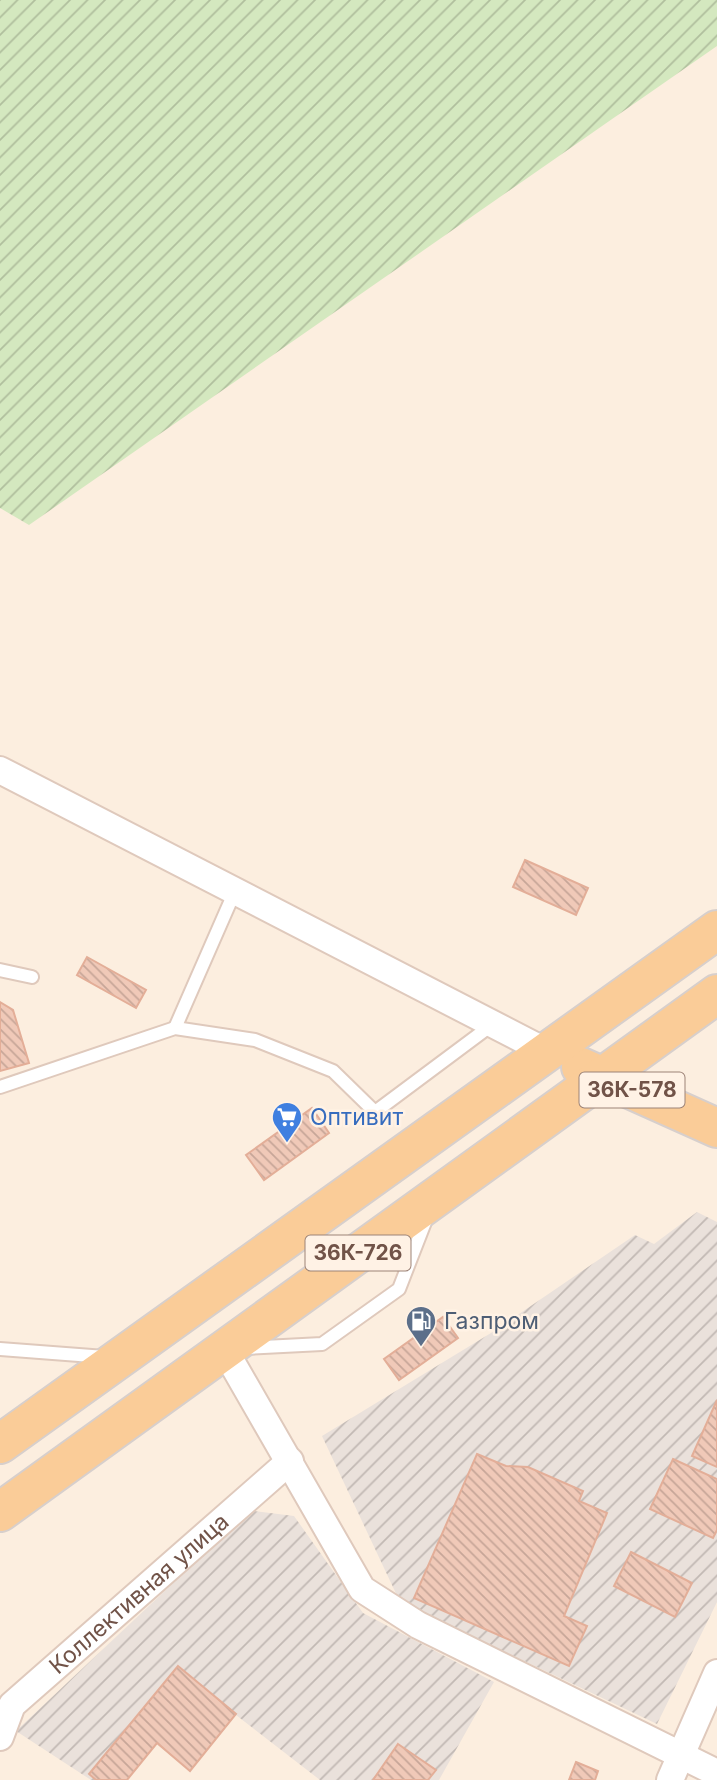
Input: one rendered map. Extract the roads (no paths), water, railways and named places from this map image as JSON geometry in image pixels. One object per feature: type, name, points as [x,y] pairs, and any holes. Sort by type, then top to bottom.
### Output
[{"type":"main road","name":"36К-726","points":[[0,1444],[717,930]]},
{"type":"main road","name":"36К-726","points":[[0,1512],[717,994]]},
{"type":"main road","name":"36К-578","points":[[547,1052],[717,1128]]},
{"type":"street","points":[[0,770],[547,1052]]},
{"type":"street","points":[[224,1349],[362,1589],[418,1625],[717,1773]]},
{"type":"street","name":"Коллективная улица","points":[[0,1737],[12,1705],[290,1461]]},
{"type":"street","points":[[670,1780],[717,1674]]},
{"type":"lane","points":[[175,1028],[235,891]]},
{"type":"lane","points":[[0,970],[32,977]]},
{"type":"lane","points":[[0,1087],[175,1028],[255,1040],[333,1071],[375,1112],[493,1024]]},
{"type":"lane","points":[[224,1349],[322,1344],[399,1289],[434,1199]]},
{"type":"lane","points":[[0,1349],[119,1358]]},
{"type":"place","name":"Оптивит","points":[[287,1144]]},
{"type":"place","name":"Газпром","points":[[421,1348]]}]
